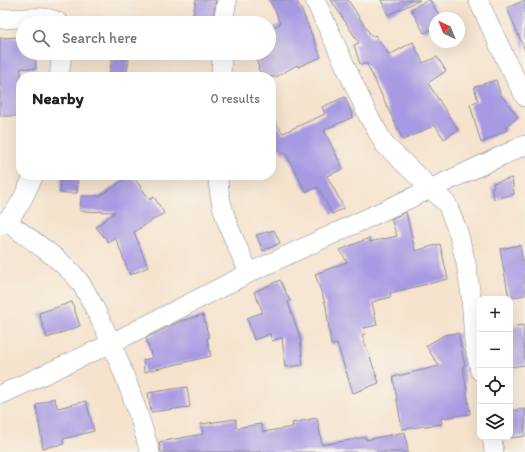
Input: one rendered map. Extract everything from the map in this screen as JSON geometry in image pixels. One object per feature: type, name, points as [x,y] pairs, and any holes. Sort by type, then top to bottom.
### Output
[{"type":"street","points":[[224,16],[227,0]]},
{"type":"street","points":[[315,0],[368,115],[385,145],[447,204],[458,232],[466,263],[471,296],[474,342],[479,368]]},
{"type":"street","points":[[478,0],[525,97]]},
{"type":"street","points":[[0,19],[16,19]]},
{"type":"street","points":[[60,72],[61,60]]},
{"type":"street","points":[[221,72],[222,60]]},
{"type":"street","points":[[0,395],[112,343],[249,273],[525,145]]},
{"type":"street","points":[[32,180],[16,211],[3,223],[62,264],[76,277],[91,301],[112,343],[150,452]]},
{"type":"street","points":[[218,180],[218,188],[223,212],[249,273]]},
{"type":"street","points":[[492,440],[494,452]]},
{"type":"building","points":[[196,0],[216,0],[213,16],[193,16]]},
{"type":"building","points":[[269,0],[296,0],[321,57],[298,67],[297,65],[276,77],[276,72],[260,72],[256,60],[276,60],[276,26],[280,24],[278,16]]},
{"type":"building","points":[[331,0],[348,0],[372,37],[375,35],[389,55],[413,42],[423,63],[437,57],[446,71],[428,83],[458,130],[444,139],[435,125],[403,140],[367,64],[360,64],[354,45],[359,43]]},
{"type":"building","points":[[381,0],[420,0],[388,15]]},
{"type":"building","points":[[430,0],[437,12],[429,12],[429,30],[424,33],[411,9]]},
{"type":"building","points":[[525,0],[525,51],[507,8]]},
{"type":"building","points":[[16,37],[16,60],[35,60],[36,69],[21,68],[21,72],[16,72],[16,116],[0,116],[0,38]]},
{"type":"building","points":[[112,60],[129,60],[127,72],[110,72]]},
{"type":"building","points":[[496,80],[500,94],[518,117],[505,127],[507,130],[481,143],[470,104],[478,101],[474,87]]},
{"type":"building","points":[[345,97],[353,117],[324,130],[343,169],[327,176],[344,208],[332,214],[318,187],[306,192],[285,152],[283,154],[276,145],[276,123],[283,133],[325,114],[322,107]]},
{"type":"building","points":[[512,178],[514,194],[494,199],[491,188],[494,187],[493,183]]},
{"type":"building","points":[[61,180],[78,180],[77,193],[60,193]]},
{"type":"building","points":[[123,180],[136,180],[150,200],[154,197],[164,213],[134,232],[148,267],[130,275],[115,237],[108,242],[96,227],[115,212],[80,211],[81,196],[100,196]]},
{"type":"building","points":[[406,212],[415,251],[440,244],[448,279],[390,293],[391,297],[372,302],[377,325],[364,328],[366,334],[362,335],[379,383],[353,393],[337,344],[331,345],[326,306],[315,274],[347,262],[340,250],[369,238],[370,242],[397,236],[391,219]]},
{"type":"building","points":[[274,230],[280,243],[263,251],[256,235]]},
{"type":"building","points":[[520,245],[523,262],[525,262],[525,295],[513,297],[513,296],[509,296],[500,249]]},
{"type":"building","points":[[280,280],[290,301],[288,302],[300,337],[303,365],[285,367],[282,337],[272,341],[270,334],[254,340],[247,318],[263,312],[254,292]]},
{"type":"building","points":[[72,302],[80,326],[47,338],[39,313]]},
{"type":"building","points":[[203,315],[209,338],[207,338],[211,356],[144,372],[143,360],[152,358],[146,338],[180,321]]},
{"type":"building","points":[[523,325],[525,365],[513,367],[513,327]]},
{"type":"building","points":[[458,333],[465,366],[463,366],[470,414],[441,418],[442,424],[402,429],[393,377],[439,366],[426,346],[444,335]]},
{"type":"building","points":[[187,387],[190,407],[151,412],[148,393]]},
{"type":"building","points":[[54,398],[58,408],[86,401],[94,431],[63,439],[64,444],[43,448],[36,405]]},
{"type":"building","points":[[525,409],[525,436],[513,438],[513,411]]},
{"type":"building","points":[[317,418],[322,445],[366,437],[366,440],[405,432],[408,452],[161,452],[159,442],[203,434],[201,424],[236,419],[236,428],[261,424],[263,432],[293,427],[292,423]]}]
